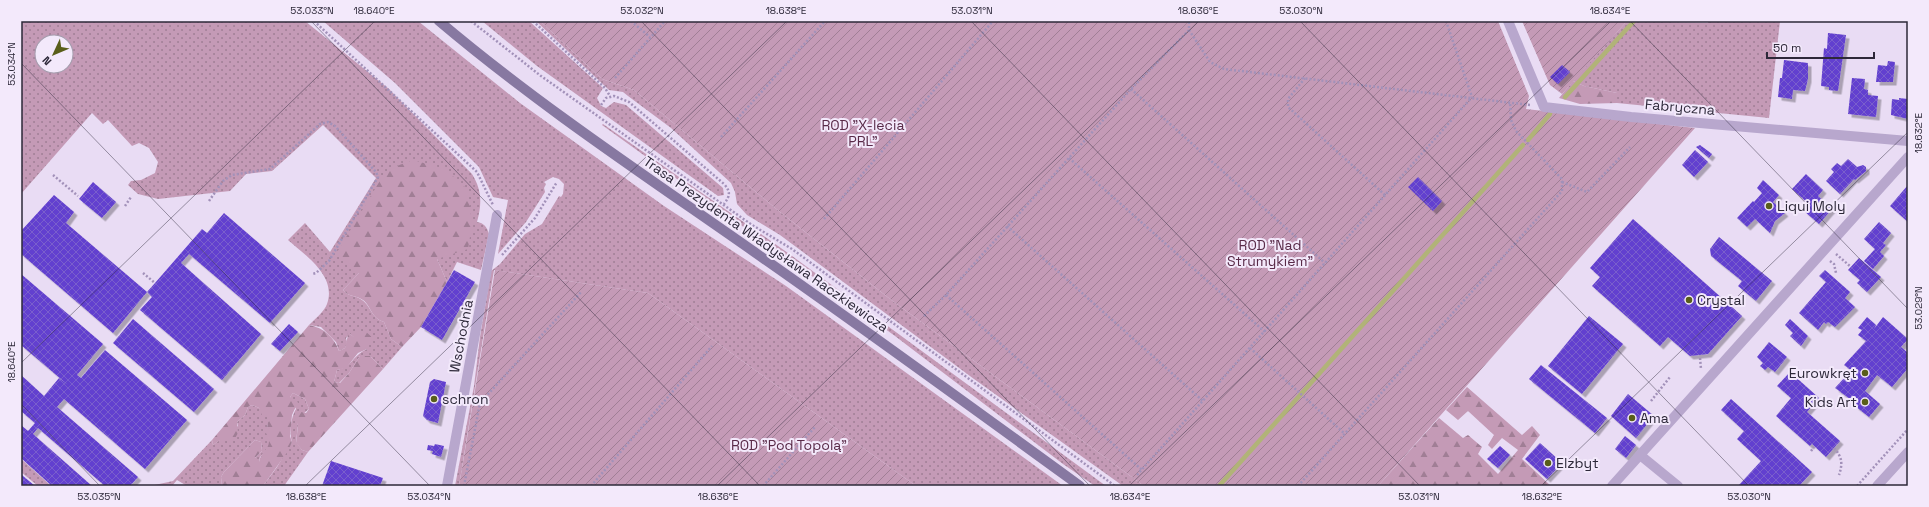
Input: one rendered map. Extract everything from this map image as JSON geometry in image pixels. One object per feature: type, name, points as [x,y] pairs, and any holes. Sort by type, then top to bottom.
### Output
[{"type":"main road","name":"Trasa Prezydenta Władysława Raczkiewicza","points":[[439,21],[554,110],[771,263],[1080,486]]},
{"type":"street","points":[[1508,21],[1544,108]]},
{"type":"street","name":"Fabryczna","points":[[1544,108],[1908,141]]},
{"type":"street","points":[[1612,486],[1908,157]]},
{"type":"street","name":"Wschodnia","points":[[447,486],[488,272],[497,215]]},
{"type":"street","points":[[1877,486],[1908,452]]},
{"type":"street","points":[[1640,455],[1678,486]]},
{"type":"path","points":[[314,21],[477,172],[497,215]]},
{"type":"path","points":[[471,21],[541,76],[724,204],[792,249],[1115,486]]},
{"type":"path","points":[[533,21],[605,88],[610,96]]},
{"type":"path","points":[[630,21],[650,38]]},
{"type":"path","points":[[615,78],[665,21]]},
{"type":"path","points":[[721,137],[825,21]]},
{"type":"path","points":[[824,219],[993,21]]},
{"type":"path","points":[[924,316],[946,295],[1131,89],[1189,30],[1190,21]]},
{"type":"path","points":[[1446,21],[1472,97]]},
{"type":"path","points":[[1189,30],[1210,62],[1224,69],[1472,97],[1544,108]]},
{"type":"path","points":[[1305,78],[1288,99],[1288,107],[1385,195]]},
{"type":"path","points":[[1131,89],[1325,263]]},
{"type":"path","points":[[610,96],[620,97],[629,102],[724,184],[729,190],[730,195],[724,204]]},
{"type":"path","points":[[601,105],[610,96]]},
{"type":"path","points":[[1137,475],[1472,97]]},
{"type":"path","points":[[1298,486],[1562,191],[1561,178],[1516,131],[1511,120],[1510,102]]},
{"type":"path","points":[[209,201],[223,182],[232,175],[270,168],[320,124],[328,122],[335,126],[376,172],[378,177],[329,261],[316,273],[312,274]]},
{"type":"path","points":[[1562,182],[1587,192],[1630,147]]},
{"type":"path","points":[[1069,158],[1264,332]]},
{"type":"path","points":[[53,175],[78,196]]},
{"type":"path","points":[[488,272],[535,218],[557,182]]},
{"type":"path","points":[[125,206],[131,197]]},
{"type":"path","points":[[1007,226],[1203,401]]},
{"type":"path","points":[[1832,252],[1851,267]]},
{"type":"path","points":[[1827,258],[1834,264],[1836,272]]},
{"type":"path","points":[[143,273],[155,283]]},
{"type":"path","points":[[464,486],[480,403],[582,291]]},
{"type":"path","points":[[946,295],[1142,470]]},
{"type":"path","points":[[1903,345],[1905,346],[1908,343]]},
{"type":"path","points":[[591,486],[712,346]]},
{"type":"path","points":[[1250,348],[1345,434]]},
{"type":"path","points":[[1651,401],[1670,377]]},
{"type":"path","points":[[763,486],[815,427]]},
{"type":"path","points":[[1857,486],[1908,429]]},
{"type":"path","points":[[1811,451],[1814,447]]},
{"type":"path","points":[[1834,448],[1840,454],[1842,464],[1839,475]]},
{"type":"green space","points":[[21,21],[305,21],[389,89],[472,174],[478,186],[480,197],[480,209],[477,222],[482,223],[485,226],[489,234],[481,270],[457,262],[447,282],[437,259],[359,273],[343,290],[347,294],[360,298],[379,320],[384,322],[391,339],[402,347],[383,369],[370,356],[360,356],[349,373],[339,383],[334,382],[337,370],[349,364],[359,354],[367,349],[350,334],[346,338],[347,342],[345,348],[339,351],[336,342],[321,327],[309,325],[322,313],[326,307],[329,294],[328,284],[324,276],[311,260],[288,240],[305,223],[330,252],[376,178],[323,125],[272,171],[246,174],[230,191],[158,199],[138,194],[128,185],[131,181],[141,180],[155,173],[158,162],[149,148],[139,143],[132,146],[108,120],[103,124],[92,113],[21,194]]},
{"type":"green space","points":[[323,21],[418,21],[520,103],[664,206],[786,286],[1063,486],[916,486],[648,293],[494,270],[459,486],[455,486],[474,386],[480,337],[491,271],[500,264],[525,234],[542,224],[559,196],[561,197],[563,194],[564,184],[559,179],[553,177],[544,182],[546,184],[544,188],[545,192],[526,222],[498,254],[508,200],[493,197],[479,167],[395,83]]},
{"type":"green space","points":[[482,21],[529,21],[603,88],[597,98],[601,106],[606,108],[614,102],[626,105],[723,188],[724,195],[718,196],[537,66]]},
{"type":"green space","points":[[540,21],[602,79],[634,90],[780,212],[890,299],[1144,486],[1123,486],[974,379],[780,235],[747,215],[737,204],[735,192],[731,183],[671,128],[623,92],[609,90],[537,22]]},
{"type":"green space","name":"ROD \"Nad Strumykiem\"","points":[[540,21],[1498,21],[1529,96],[1526,109],[1695,128],[1378,486],[1144,486],[890,299],[780,212],[634,90],[602,79]]},
{"type":"green space","points":[[1522,21],[1627,21],[1562,94],[1550,85]]},
{"type":"green space","points":[[1627,21],[1708,23],[1708,21],[1780,21],[1769,118],[1617,103],[1617,93],[1584,86],[1573,81]]},
{"type":"green space","points":[[1573,81],[1584,86],[1617,93],[1617,103],[1580,104],[1559,98]]},
{"type":"green space","points":[[603,124],[788,253],[1106,486],[1095,486],[1063,464],[895,336],[602,125]]},
{"type":"green space","points":[[413,160],[445,169],[468,190],[472,224],[468,249],[437,259],[447,282],[421,327],[402,347],[391,339],[384,322],[379,320],[374,315],[363,300],[347,294],[343,290],[359,273],[336,254],[384,174],[394,167]]},
{"type":"green space","name":"ROD \"Pod Topolą\"","points":[[495,270],[648,293],[916,486],[459,486]]},
{"type":"green space","points":[[309,325],[319,328],[328,334],[334,341],[339,351],[345,348],[348,335],[346,326],[349,326],[350,334],[354,337],[357,331],[365,331],[373,338],[367,349],[358,353],[346,368],[337,370],[334,382],[340,383],[349,373],[360,356],[370,356],[383,369],[308,452],[302,450],[296,443],[298,425],[295,420],[301,412],[306,413],[309,409],[305,399],[293,393],[290,397],[298,402],[292,415],[290,436],[292,442],[288,451],[263,486],[222,486],[221,477],[224,472],[255,440],[261,442],[262,451],[255,458],[255,462],[259,462],[269,442],[266,433],[269,417],[262,415],[259,408],[252,405],[248,407],[245,415],[237,422],[238,433],[234,440],[220,440],[213,445],[212,440]]},
{"type":"green space","points":[[1467,387],[1522,435],[1532,426],[1540,435],[1522,459],[1551,486],[1378,486],[1439,418],[1463,438],[1468,435],[1482,447],[1478,454],[1498,474],[1518,450],[1502,438],[1492,449],[1488,445],[1494,435],[1468,411],[1458,420],[1446,410]]},
{"type":"green space","points":[[293,393],[305,399],[309,409],[296,420],[298,425],[296,442],[302,450],[308,452],[284,486],[263,486],[277,467],[292,442],[291,425],[296,409],[290,397]]},
{"type":"green space","points":[[252,405],[259,408],[270,417],[267,427],[269,447],[260,457],[259,462],[255,462],[255,458],[262,451],[261,442],[255,440],[224,472],[221,477],[222,486],[187,486],[177,480],[172,486],[150,486],[173,481],[212,440],[213,445],[238,426],[237,422],[245,415],[248,407]]},
{"type":"green space","points":[[21,459],[51,486],[38,486],[21,472]]},
{"type":"building","points":[[1828,33],[1846,35],[1838,91],[1829,90],[1829,87],[1821,86],[1824,48],[1827,49]]},
{"type":"building","points":[[1784,60],[1808,63],[1808,79],[1805,91],[1793,90],[1792,99],[1778,97]]},
{"type":"building","points":[[1888,61],[1895,62],[1893,82],[1876,82],[1878,65],[1887,66]]},
{"type":"building","points":[[1562,65],[1570,72],[1558,84],[1550,77]]},
{"type":"building","points":[[1852,78],[1865,79],[1864,89],[1868,90],[1868,95],[1878,96],[1876,117],[1848,114]]},
{"type":"building","points":[[1899,98],[1908,99],[1908,119],[1891,115],[1892,99],[1899,100]]},
{"type":"building","points":[[1700,145],[1712,154],[1709,158],[1696,147]]},
{"type":"building","points":[[1695,150],[1708,162],[1694,177],[1682,165]]},
{"type":"building","points":[[1848,159],[1857,167],[1863,165],[1866,167],[1866,171],[1855,180],[1854,179],[1840,194],[1826,181],[1834,172],[1831,169],[1837,163],[1841,166]]},
{"type":"building","points":[[1806,174],[1823,190],[1818,196],[1832,209],[1819,224],[1804,211],[1810,205],[1792,189]]},
{"type":"building","points":[[1418,177],[1442,201],[1433,211],[1408,187]]},
{"type":"building","points":[[1763,180],[1779,195],[1773,202],[1785,213],[1775,221],[1770,233],[1755,219],[1747,227],[1737,218],[1762,193],[1757,188]]},
{"type":"building","points":[[93,182],[116,202],[102,218],[79,199]]},
{"type":"building","points":[[1908,185],[1908,222],[1890,206]]},
{"type":"building","points":[[54,195],[74,212],[66,223],[147,292],[113,333],[21,254],[21,231]]},
{"type":"building","points":[[224,213],[305,283],[270,323],[189,254],[181,263],[261,334],[222,380],[140,310],[152,297],[147,292],[202,229],[207,233]]},
{"type":"building","points":[[1633,219],[1742,316],[1708,354],[1690,356],[1668,337],[1660,346],[1592,286],[1600,277],[1590,268]]},
{"type":"building","points":[[1879,222],[1891,233],[1883,243],[1886,245],[1880,252],[1884,256],[1873,269],[1864,261],[1875,249],[1864,239]]},
{"type":"building","points":[[1719,237],[1772,281],[1756,301],[1738,286],[1742,281],[1711,256],[1710,249]]},
{"type":"building","points":[[1859,258],[1881,277],[1867,292],[1857,283],[1860,280],[1848,270]]},
{"type":"building","points":[[454,270],[475,282],[442,340],[421,327]]},
{"type":"building","points":[[1825,270],[1850,292],[1845,298],[1855,307],[1835,327],[1828,322],[1826,324],[1824,322],[1818,330],[1799,313],[1826,282],[1819,276]]},
{"type":"building","points":[[21,274],[103,344],[77,375],[81,378],[105,350],[187,420],[145,469],[64,399],[57,407],[138,477],[130,486],[105,486],[38,428],[33,434],[92,486],[52,486],[21,458],[21,425],[28,431],[35,423],[21,411],[21,375],[44,396],[59,378],[68,385],[21,345]]},
{"type":"building","points":[[1589,316],[1623,344],[1582,394],[1548,366]]},
{"type":"building","points":[[1867,317],[1876,325],[1874,329],[1883,317],[1908,339],[1901,347],[1908,353],[1908,368],[1892,387],[1877,375],[1865,391],[1880,404],[1869,417],[1855,406],[1857,404],[1835,388],[1847,375],[1849,377],[1853,372],[1844,365],[1866,341],[1869,343],[1858,335],[1862,330],[1858,328]]},
{"type":"building","points":[[133,319],[214,389],[194,412],[113,343]]},
{"type":"building","points":[[1790,319],[1808,336],[1801,346],[1790,336],[1793,333],[1785,325]]},
{"type":"building","points":[[289,324],[298,332],[280,351],[271,344]]},
{"type":"building","points":[[1769,342],[1787,357],[1775,372],[1768,367],[1765,370],[1760,366],[1763,363],[1757,357]]},
{"type":"building","points":[[1541,365],[1607,418],[1595,433],[1529,379]]},
{"type":"building","points":[[1790,372],[1819,398],[1807,412],[1840,441],[1826,457],[1812,444],[1810,446],[1776,416],[1791,398],[1777,386]]},
{"type":"building","name":"schron","points":[[434,379],[446,382],[438,423],[427,420],[423,416],[430,382]]},
{"type":"building","points":[[1628,394],[1654,416],[1636,438],[1611,416]]},
{"type":"building","points":[[1731,399],[1812,472],[1799,486],[1738,486],[1761,461],[1737,439],[1744,431],[1721,410]]},
{"type":"building","points":[[1625,436],[1636,445],[1626,458],[1615,449]]},
{"type":"building","points":[[1540,443],[1562,463],[1547,479],[1525,459]]},
{"type":"building","points":[[435,444],[444,446],[441,457],[432,454],[433,451],[427,450],[428,445],[434,446]]},
{"type":"building","points":[[1500,446],[1510,455],[1498,468],[1487,459]]},
{"type":"building","points":[[331,461],[383,478],[380,486],[322,486]]},
{"type":"building","points":[[21,474],[23,476],[35,486],[21,486]]},
{"type":"waterway","points":[[1565,97],[1634,21]]},
{"type":"waterway","points":[[1528,140],[1550,114]]},
{"type":"waterway","points":[[1219,486],[1523,145]]},
{"type":"place","name":"Liqui Moly","points":[[1769,206]]},
{"type":"place","name":"Crystal","points":[[1689,300]]},
{"type":"place","name":"Eurowkręt","points":[[1865,373]]},
{"type":"place","name":"schron","points":[[434,399]]},
{"type":"place","name":"Kids Art","points":[[1865,402]]},
{"type":"place","name":"Ama","points":[[1632,418]]},
{"type":"place","name":"Elzbyt","points":[[1548,463]]},
{"type":"park label","name":"ROD \"X-lecia PRL\"","points":[[863,134]]}]
